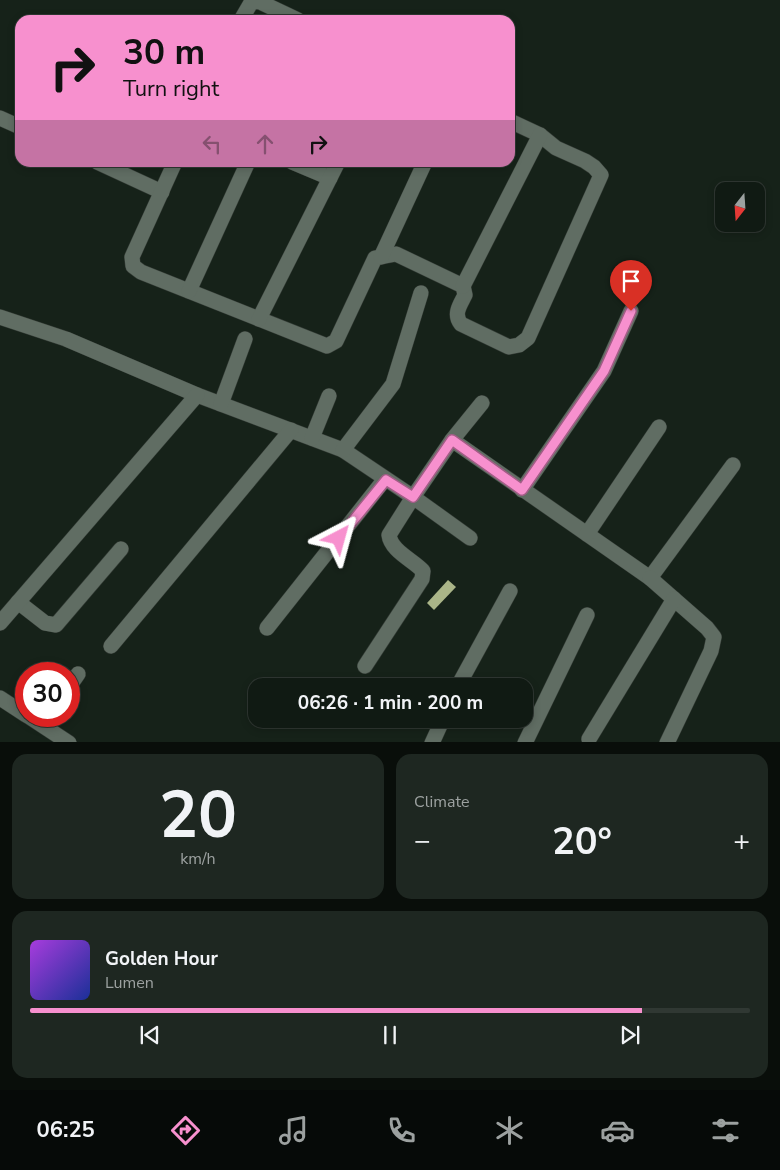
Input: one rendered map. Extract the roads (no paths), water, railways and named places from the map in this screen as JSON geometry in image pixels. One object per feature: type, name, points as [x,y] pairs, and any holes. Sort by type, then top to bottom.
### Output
[{"type":"street","points":[[244,15],[252,1],[260,2],[287,15]]},
{"type":"street","points":[[0,118],[15,125]]},
{"type":"street","points":[[515,123],[540,135],[556,148],[594,167],[601,175],[528,338],[520,345],[509,346],[461,324],[456,318],[456,314],[465,295],[463,286],[540,135]]},
{"type":"street","points":[[108,167],[162,192]]},
{"type":"street","points":[[173,167],[132,257],[133,266],[141,272],[327,346],[332,345],[336,341],[375,258],[396,254],[463,286]]},
{"type":"street","points":[[189,291],[246,167]]},
{"type":"street","points":[[304,167],[330,178]]},
{"type":"street","points":[[259,319],[336,167]]},
{"type":"street","points":[[381,257],[423,167]]},
{"type":"street","points":[[343,450],[393,384],[421,293]]},
{"type":"street","points":[[522,490],[604,371],[631,311]]},
{"type":"street","points":[[0,317],[66,339],[197,395],[343,450],[470,538]]},
{"type":"street","points":[[221,404],[245,339]]},
{"type":"street","points":[[0,623],[197,395]]},
{"type":"street","points":[[312,438],[329,396]]},
{"type":"street","points":[[366,666],[422,579],[423,571],[394,548],[390,542],[389,535],[452,440],[482,403]]},
{"type":"street","points":[[587,534],[659,427]]},
{"type":"street","points":[[112,646],[291,430]]},
{"type":"street","points":[[452,440],[650,578],[707,628],[714,637],[711,651],[667,742]]},
{"type":"street","points":[[650,578],[733,465]]},
{"type":"street","points":[[267,628],[386,480]]},
{"type":"street","points":[[18,602],[45,623],[56,626],[121,549]]},
{"type":"street","points":[[462,678],[510,591]]},
{"type":"street","points":[[589,739],[674,599]]},
{"type":"street","points":[[525,742],[587,615]]},
{"type":"street","points":[[0,699],[15,708]]},
{"type":"street","points":[[51,727],[69,742]]},
{"type":"street","points":[[432,742],[438,728]]}]
